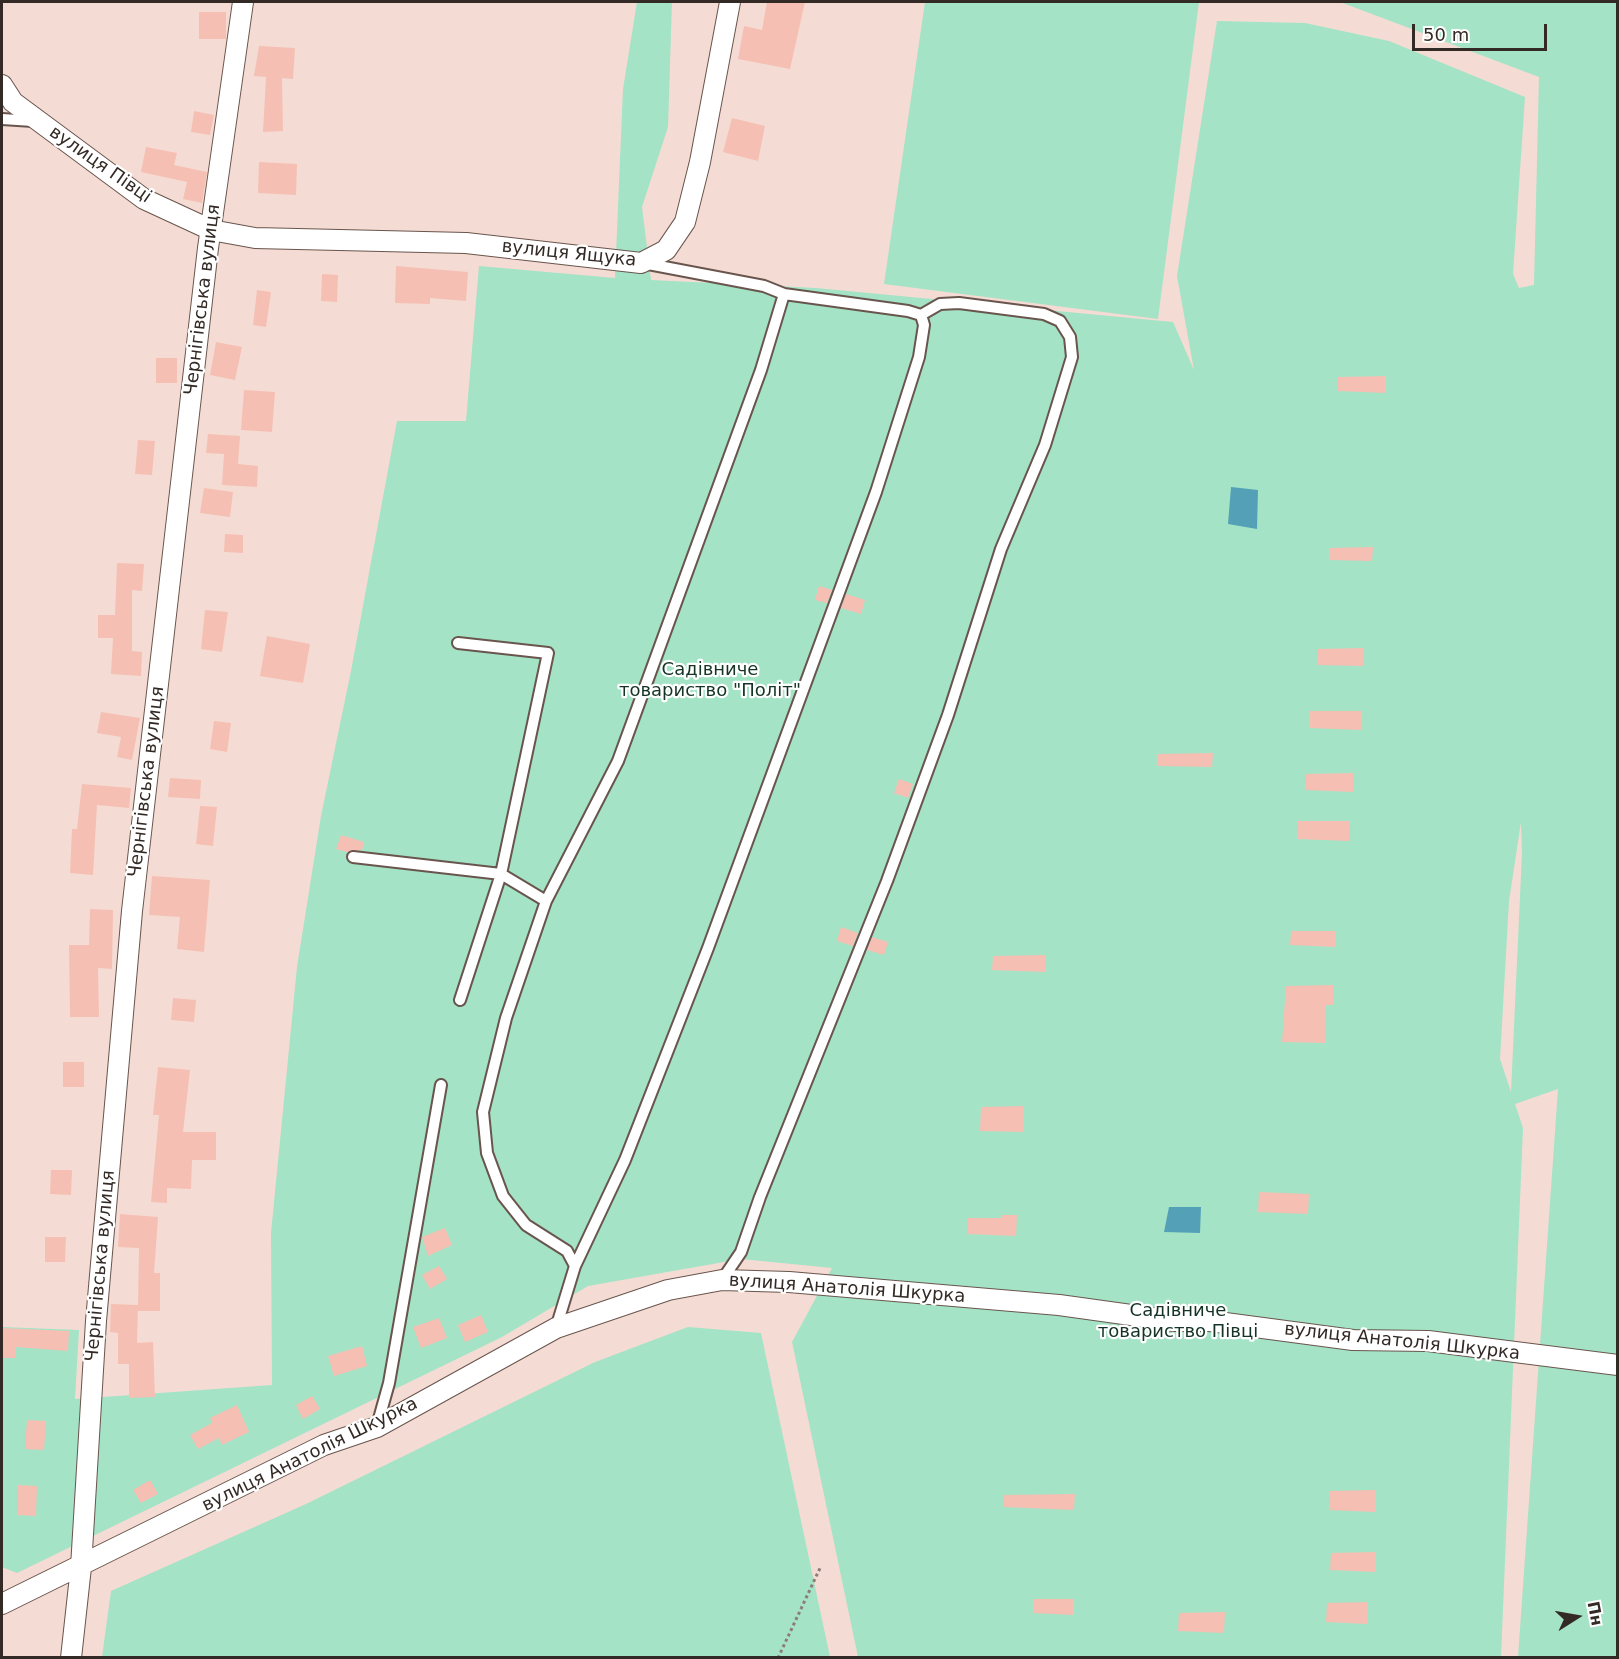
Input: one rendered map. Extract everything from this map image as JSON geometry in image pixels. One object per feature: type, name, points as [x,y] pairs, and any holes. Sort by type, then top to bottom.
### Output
[{"type":"street","name":"Чернігівська вулиця","points":[[71,1658],[81,1567],[96,1322],[132,911],[211,230],[243,2]]},
{"type":"street","name":"вулиця Ящука","points":[[211,230],[277,239],[466,243],[641,263],[666,250],[685,222],[700,162],[730,2]]},
{"type":"street","name":"вулиця Півці","points":[[2,85],[13,102],[144,199],[211,230]]},
{"type":"street","name":"вулиця Анатолія Шкурка","points":[[2,1604],[81,1567],[324,1445],[377,1426],[556,1328],[668,1290],[722,1280],[789,1282],[1025,1301],[1174,1321],[1210,1321],[1353,1340],[1428,1341],[1617,1365]]},
{"type":"lane","points":[[2,119],[40,122]]},
{"type":"lane","points":[[641,263],[764,286],[784,294],[908,311],[921,315],[940,304],[959,303],[1044,314],[1060,321],[1070,337],[1072,357],[1045,445],[1001,549],[948,714],[887,881],[760,1197],[741,1252],[722,1280]]},
{"type":"lane","points":[[575,1266],[567,1251],[526,1225],[503,1196],[488,1154],[483,1112],[506,1018],[546,901],[618,761],[761,370],[784,294]]},
{"type":"lane","points":[[556,1328],[575,1266],[626,1160],[656,1082],[876,492],[919,357],[924,325],[921,315]]},
{"type":"lane","points":[[458,643],[548,653],[501,874],[460,1000]]},
{"type":"lane","points":[[353,857],[501,874],[546,901]]},
{"type":"lane","points":[[377,1426],[389,1383],[441,1085]]},
{"type":"path","points":[[778,1658],[821,1566]]},
{"type":"green space","points":[[637,2],[672,2],[668,127],[642,207],[651,280],[816,288],[1173,322],[1194,370],[1177,276],[1217,21],[1305,23],[1389,41],[1525,97],[1513,274],[1519,288],[1534,285],[1539,77],[1340,2],[1617,2],[1617,1657],[1518,1657],[1558,1089],[1515,1104],[1523,1128],[1501,1657],[858,1657],[792,1342],[832,1268],[741,1259],[588,1286],[502,1337],[17,1573],[2,1567],[2,1327],[79,1330],[75,1399],[272,1385],[271,1233],[297,967],[321,816],[351,671],[397,421],[466,421],[479,266],[615,278],[623,89]],"holes":[[[1521,822],[1522,853],[1511,1092],[1500,1059],[1509,901]]]},
{"type":"green space","points":[[925,2],[1199,2],[1158,319],[884,284]]},
{"type":"green space","points":[[688,1327],[761,1333],[830,1657],[102,1657],[111,1591],[306,1504],[595,1362]]},
{"type":"water","points":[[1231,487],[1258,490],[1257,529],[1228,524]]},
{"type":"water","points":[[1169,1207],[1201,1207],[1200,1233],[1164,1232]]},
{"type":"building","points":[[767,2],[805,2],[790,69],[738,59],[744,26],[762,30]]},
{"type":"building","points":[[199,12],[226,12],[226,39],[199,39]]},
{"type":"building","points":[[259,46],[295,48],[293,79],[282,78],[283,131],[263,132],[266,77],[254,76]]},
{"type":"building","points":[[194,111],[214,115],[210,135],[191,132]]},
{"type":"building","points":[[732,118],[765,126],[758,161],[723,152]]},
{"type":"building","points":[[146,147],[177,153],[174,165],[207,172],[202,203],[183,199],[187,182],[141,172]]},
{"type":"building","points":[[259,162],[297,164],[296,195],[258,193]]},
{"type":"building","points":[[396,266],[468,272],[466,301],[430,298],[430,304],[395,303]]},
{"type":"building","points":[[322,274],[338,275],[337,302],[321,301]]},
{"type":"building","points":[[257,290],[271,292],[266,327],[253,325]]},
{"type":"building","points":[[216,342],[242,347],[235,380],[210,375]]},
{"type":"building","points":[[156,358],[177,358],[177,383],[156,383]]},
{"type":"building","points":[[1386,376],[1386,393],[1337,391],[1338,377]]},
{"type":"building","points":[[244,390],[275,392],[272,432],[241,430]]},
{"type":"building","points":[[208,434],[240,436],[238,464],[258,466],[257,487],[222,485],[224,454],[206,453]]},
{"type":"building","points":[[138,440],[155,441],[152,475],[135,474]]},
{"type":"building","points":[[204,488],[233,492],[230,517],[200,513]]},
{"type":"building","points":[[225,534],[243,535],[243,553],[224,552]]},
{"type":"building","points":[[1373,547],[1372,561],[1329,560],[1329,548]]},
{"type":"building","points":[[117,563],[144,564],[142,591],[132,590],[132,651],[142,652],[141,676],[111,674],[113,638],[98,638],[98,615],[115,615]]},
{"type":"building","points":[[819,586],[832,590],[827,603],[815,600]]},
{"type":"building","points":[[846,594],[865,600],[861,614],[841,608]]},
{"type":"building","points":[[205,610],[228,612],[222,652],[201,649]]},
{"type":"building","points":[[267,636],[310,644],[303,683],[260,676]]},
{"type":"building","points":[[1364,648],[1363,666],[1317,665],[1318,649]]},
{"type":"building","points":[[1310,711],[1362,711],[1361,730],[1310,728]]},
{"type":"building","points":[[101,712],[140,718],[132,760],[117,757],[121,737],[97,733]]},
{"type":"building","points":[[214,721],[231,723],[227,752],[210,749]]},
{"type":"building","points":[[1213,753],[1212,767],[1157,766],[1157,754]]},
{"type":"building","points":[[1354,773],[1353,792],[1305,790],[1306,774]]},
{"type":"building","points":[[170,778],[201,780],[200,799],[168,797]]},
{"type":"building","points":[[899,779],[913,784],[908,798],[894,793]]},
{"type":"building","points":[[82,784],[131,788],[129,808],[97,805],[93,875],[70,873],[72,829],[77,829]]},
{"type":"building","points":[[200,806],[217,807],[213,846],[196,844]]},
{"type":"building","points":[[1298,821],[1350,821],[1349,841],[1297,839]]},
{"type":"building","points":[[341,835],[364,842],[362,850],[347,852],[336,849]]},
{"type":"building","points":[[152,876],[210,880],[204,952],[177,949],[180,917],[149,915]]},
{"type":"building","points":[[90,909],[113,910],[112,969],[98,968],[99,1017],[70,1017],[69,945],[89,945]]},
{"type":"building","points":[[841,927],[858,933],[853,946],[837,941]]},
{"type":"building","points":[[1291,931],[1336,931],[1336,947],[1290,945]]},
{"type":"building","points":[[872,937],[888,942],[884,955],[867,950]]},
{"type":"building","points":[[1045,955],[1045,972],[992,970],[993,956]]},
{"type":"building","points":[[1334,985],[1333,1005],[1326,1005],[1325,1043],[1282,1042],[1286,986]]},
{"type":"building","points":[[173,998],[196,1000],[194,1022],[171,1020]]},
{"type":"building","points":[[63,1062],[84,1062],[84,1087],[63,1087]]},
{"type":"building","points":[[158,1067],[190,1070],[183,1132],[216,1132],[216,1160],[192,1160],[191,1189],[167,1188],[167,1203],[151,1202],[159,1115],[153,1115]]},
{"type":"building","points":[[1024,1106],[1023,1132],[980,1131],[981,1107]]},
{"type":"building","points":[[51,1170],[72,1170],[71,1195],[50,1194]]},
{"type":"building","points":[[1259,1192],[1309,1194],[1308,1214],[1258,1212]]},
{"type":"building","points":[[120,1214],[158,1217],[154,1273],[160,1273],[160,1311],[138,1311],[138,1308],[137,1343],[153,1342],[155,1397],[129,1398],[129,1364],[118,1364],[118,1333],[110,1332],[111,1304],[138,1305],[139,1248],[118,1247]]},
{"type":"building","points":[[1001,1215],[1017,1215],[1016,1236],[967,1234],[968,1218],[1001,1218]]},
{"type":"building","points":[[445,1228],[452,1245],[428,1256],[422,1237]]},
{"type":"building","points":[[45,1237],[66,1237],[65,1262],[45,1262]]},
{"type":"building","points":[[439,1266],[447,1279],[430,1289],[422,1275]]},
{"type":"building","points":[[481,1315],[488,1332],[465,1342],[458,1325]]},
{"type":"building","points":[[439,1318],[447,1338],[421,1348],[413,1327]]},
{"type":"building","points":[[2,1328],[69,1331],[68,1351],[15,1347],[15,1358],[2,1358]]},
{"type":"building","points":[[362,1346],[367,1366],[334,1376],[328,1356]]},
{"type":"building","points":[[312,1396],[320,1409],[303,1419],[296,1405]]},
{"type":"building","points":[[237,1405],[249,1432],[222,1445],[219,1438],[198,1449],[190,1435],[212,1423],[210,1418]]},
{"type":"building","points":[[27,1420],[46,1421],[44,1450],[25,1449]]},
{"type":"building","points":[[150,1480],[158,1494],[141,1503],[133,1490]]},
{"type":"building","points":[[18,1485],[37,1486],[36,1516],[17,1515]]},
{"type":"building","points":[[1376,1490],[1375,1512],[1329,1510],[1330,1491]]},
{"type":"building","points":[[1075,1494],[1074,1510],[1003,1507],[1004,1495]]},
{"type":"building","points":[[1375,1552],[1375,1572],[1330,1570],[1331,1553]]},
{"type":"building","points":[[1033,1599],[1074,1599],[1074,1615],[1033,1613]]},
{"type":"building","points":[[1368,1602],[1367,1624],[1326,1622],[1327,1603]]},
{"type":"building","points":[[1225,1612],[1224,1633],[1178,1631],[1179,1613]]},
{"type":"park label","name":"Садівниче товариство \"Політ\"","points":[[710,680]]},
{"type":"park label","name":"Садівниче товариство Півці","points":[[1178,1321]]}]
